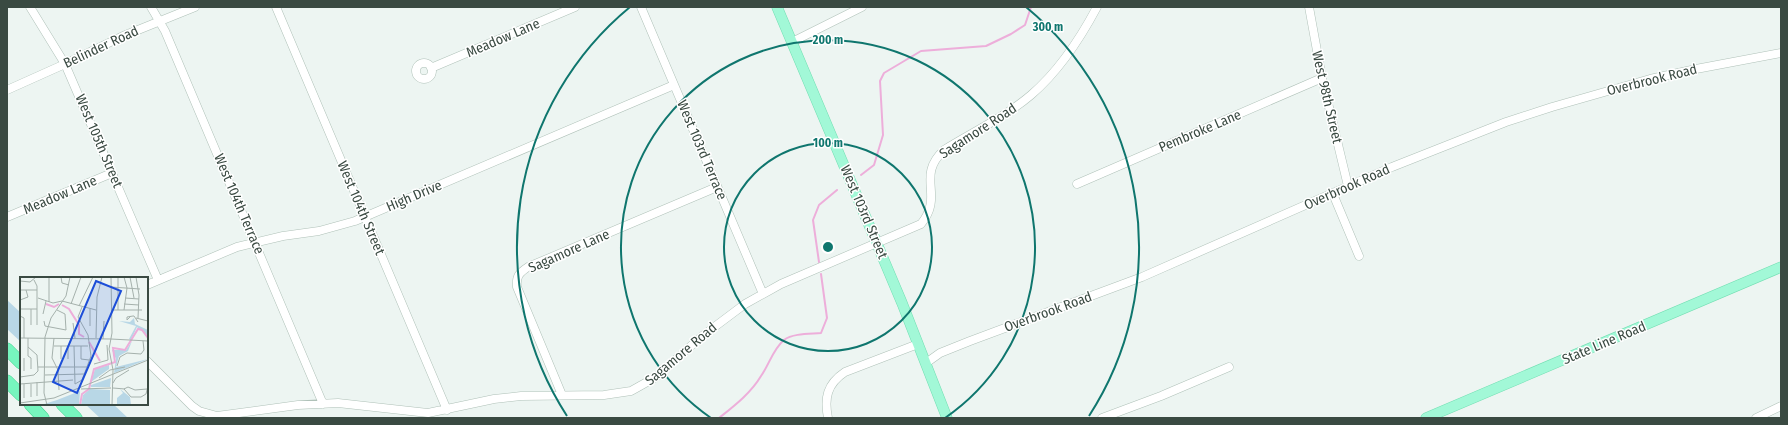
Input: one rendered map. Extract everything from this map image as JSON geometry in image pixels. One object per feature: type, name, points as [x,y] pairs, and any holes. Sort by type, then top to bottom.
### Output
[{"type":"highway","points":[[7,349],[20,362]]},
{"type":"highway","points":[[7,381],[20,394]]},
{"type":"highway","points":[[31,405],[44,418]]},
{"type":"highway","points":[[63,405],[76,418]]},
{"type":"main road","name":"West 103rd Street","points":[[777,7],[877,243],[947,418]]},
{"type":"main road","name":"State Line Road","points":[[1426,418],[1446,414],[1781,268]]},
{"type":"street","name":"West 105th Street","points":[[30,7],[65,64],[158,280]]},
{"type":"street","name":"West 104th Terrace","points":[[151,7],[160,21],[323,404]]},
{"type":"street","name":"Belinder Road","points":[[7,90],[123,36],[195,7]]},
{"type":"street","name":"West 104th Street","points":[[276,7],[447,410]]},
{"type":"street","name":"Meadow Lane","points":[[431,68],[575,7]]},
{"type":"street","name":"West 103rd Terrace","points":[[641,7],[763,294]]},
{"type":"street","points":[[792,42],[862,7]]},
{"type":"street","name":"Sagamore Road","points":[[148,362],[192,406],[208,415],[226,415],[298,405],[338,403],[420,413],[447,410],[494,399],[521,396],[616,394],[643,386],[656,378],[701,336],[728,315],[763,294],[921,224],[928,215],[932,205],[930,170],[937,156],[944,150],[1004,114],[1032,94],[1057,68],[1078,39],[1097,7]]},
{"type":"street","name":"West 98th Street","points":[[1309,7],[1322,78],[1348,186]]},
{"type":"street","name":"Overbrook Road","points":[[926,363],[940,353],[970,341],[1142,277],[1333,194],[1348,186],[1450,144],[1552,107],[1650,79],[1781,53]]},
{"type":"street","name":"Pembroke Lane","points":[[1077,184],[1322,78]]},
{"type":"street","name":"High Drive","points":[[148,285],[237,247],[282,236],[319,231],[365,216],[674,85]]},
{"type":"street","name":"Meadow Lane","points":[[7,217],[112,173]]},
{"type":"street","name":"Sagamore Lane","points":[[562,395],[517,287],[516,278],[528,267],[718,187]]},
{"type":"street","points":[[1333,194],[1359,256]]},
{"type":"street","points":[[828,418],[826,400],[828,391],[838,377],[845,372],[918,344]]},
{"type":"street","points":[[1102,418],[1161,396],[1229,367]]},
{"type":"street","points":[[1756,418],[1781,406]]},
{"type":"shaded area","points":[[7,300],[20,312],[20,341],[7,329]]},
{"type":"shaded area","points":[[86,405],[114,405],[128,418],[100,418]]},
{"type":"waterway","points":[[861,175],[874,165],[883,135],[880,81],[884,73],[921,51],[986,46],[1011,34],[1025,25],[1031,7]]},
{"type":"waterway","points":[[819,262],[813,220],[819,205],[837,190]]},
{"type":"waterway","points":[[719,418],[742,399],[752,388],[764,372],[774,352],[784,340],[797,335],[821,333],[827,318],[821,274]]}]
